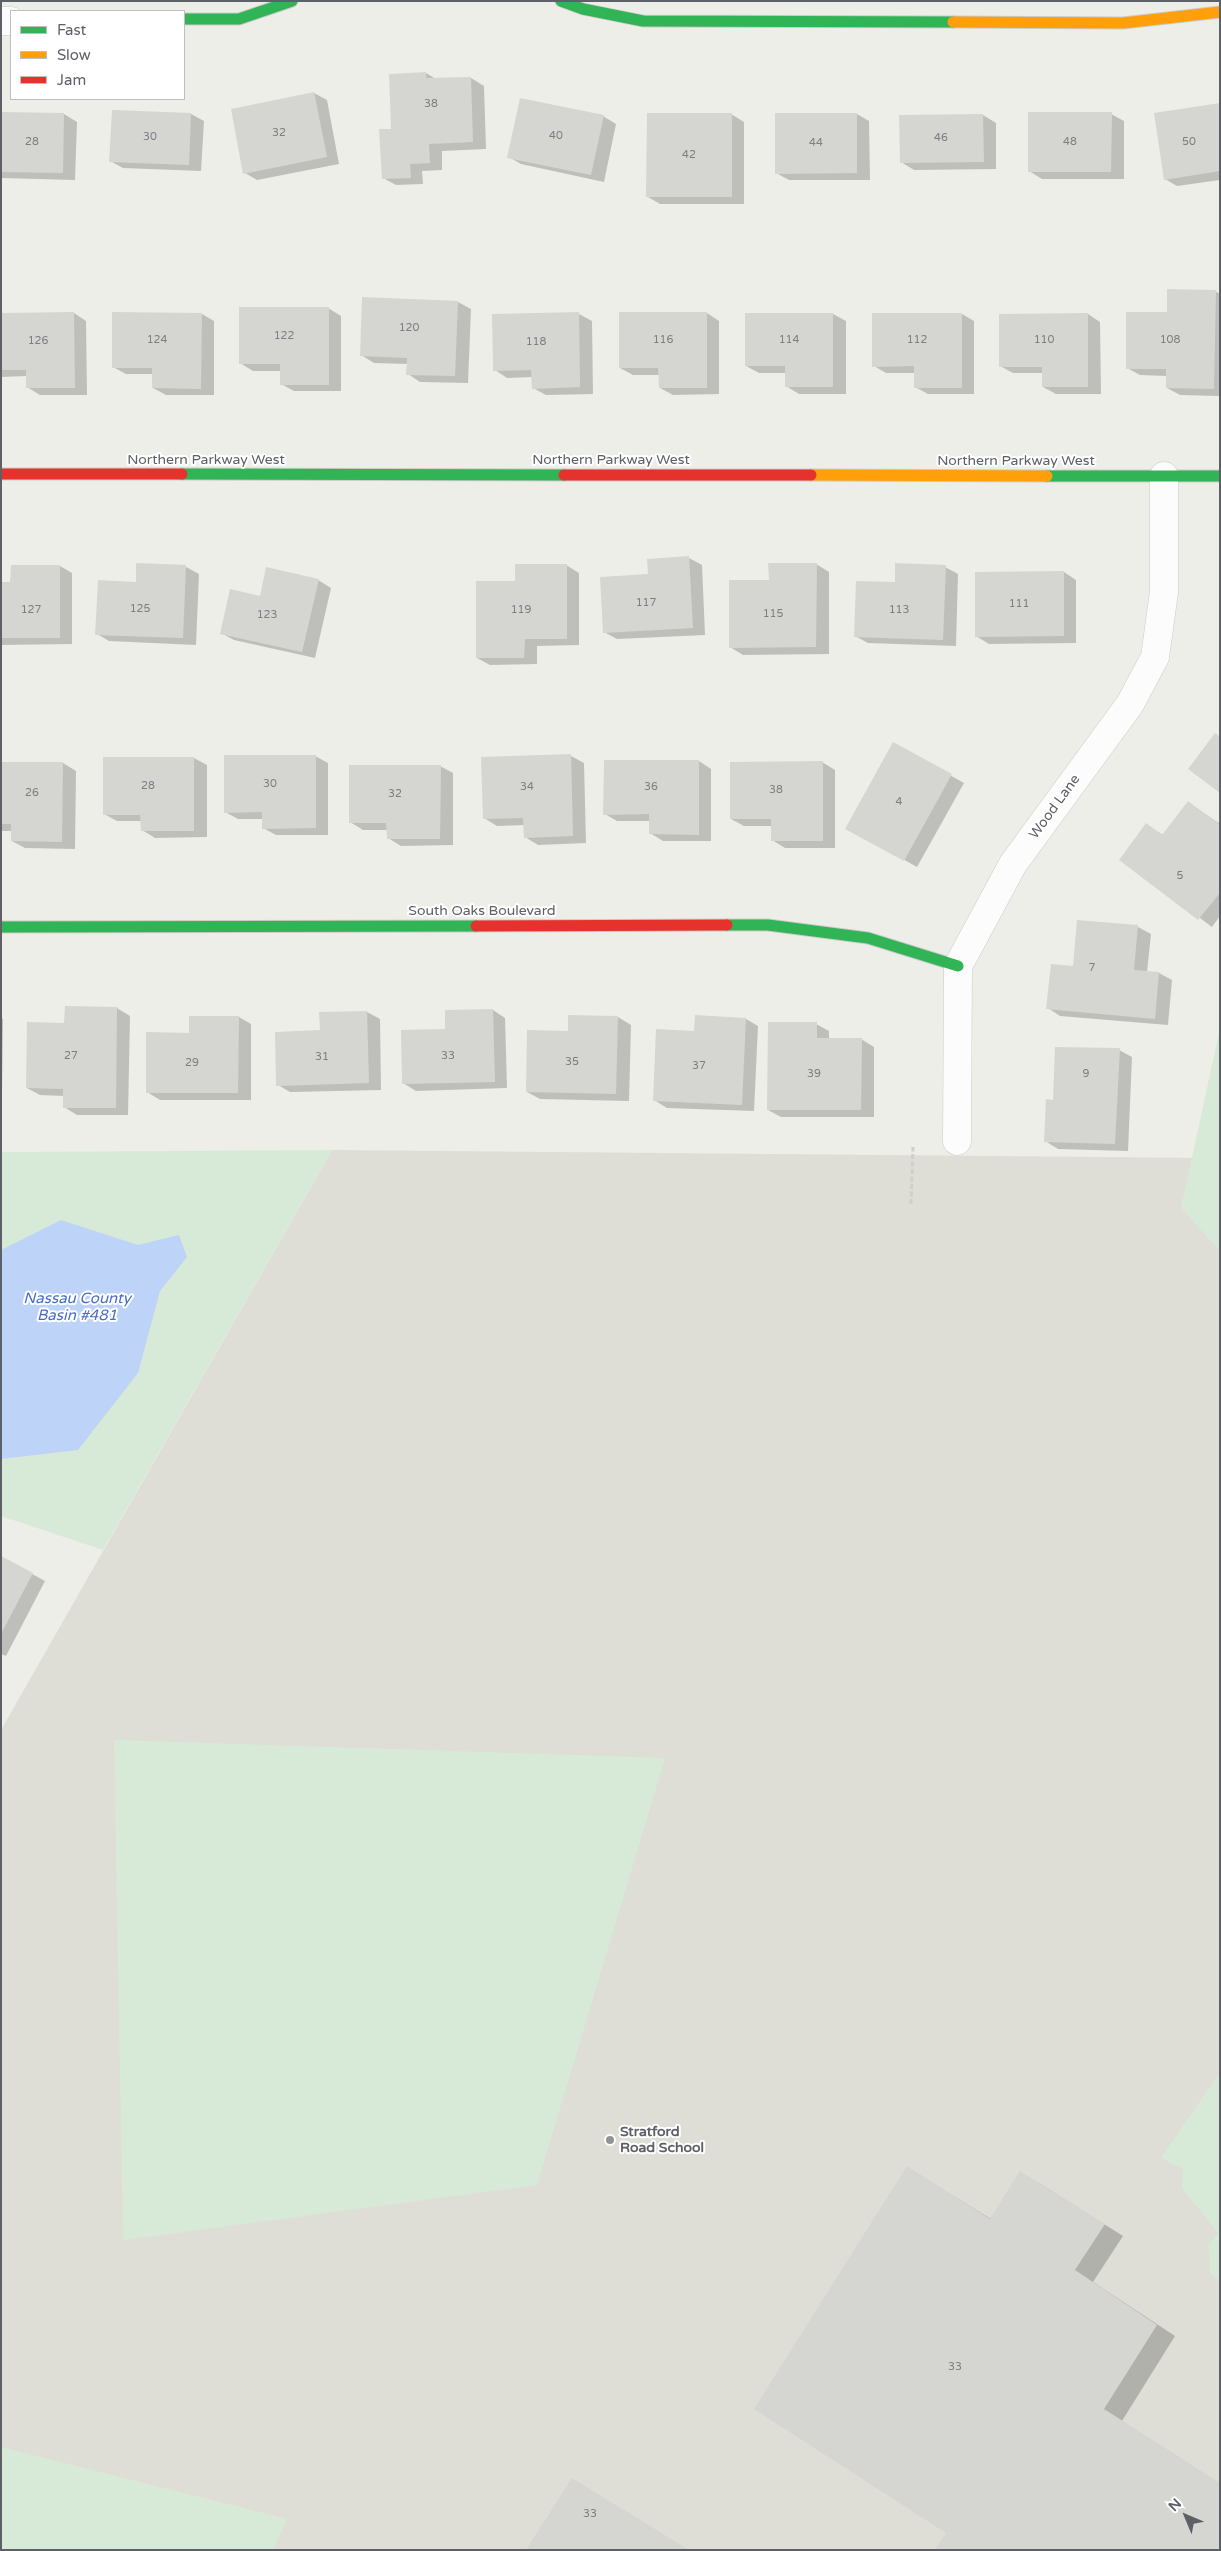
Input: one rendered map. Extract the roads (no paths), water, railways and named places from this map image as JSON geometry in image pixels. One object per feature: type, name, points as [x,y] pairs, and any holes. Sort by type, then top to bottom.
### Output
[{"type":"street","points":[[185,19],[239,19],[292,1]]},
{"type":"street","points":[[561,1],[583,9],[643,21],[1123,23],[1220,12]]},
{"type":"street","name":"Northern Parkway West","points":[[1,474],[1220,476]]},
{"type":"street","name":"Wood Lane","points":[[957,1141],[958,966],[1013,864],[1130,704],[1155,657],[1164,592],[1164,476]]},
{"type":"street","name":"South Oaks Boulevard","points":[[1,927],[768,925],[868,938],[958,966]]},
{"type":"water","name":"Nassau County Basin #481","points":[[61,1220],[138,1245],[179,1235],[187,1257],[160,1291],[138,1373],[78,1450],[1,1459],[1,1250]]},
{"type":"place","name":"Stratford Road School","points":[[610,2140]]}]
